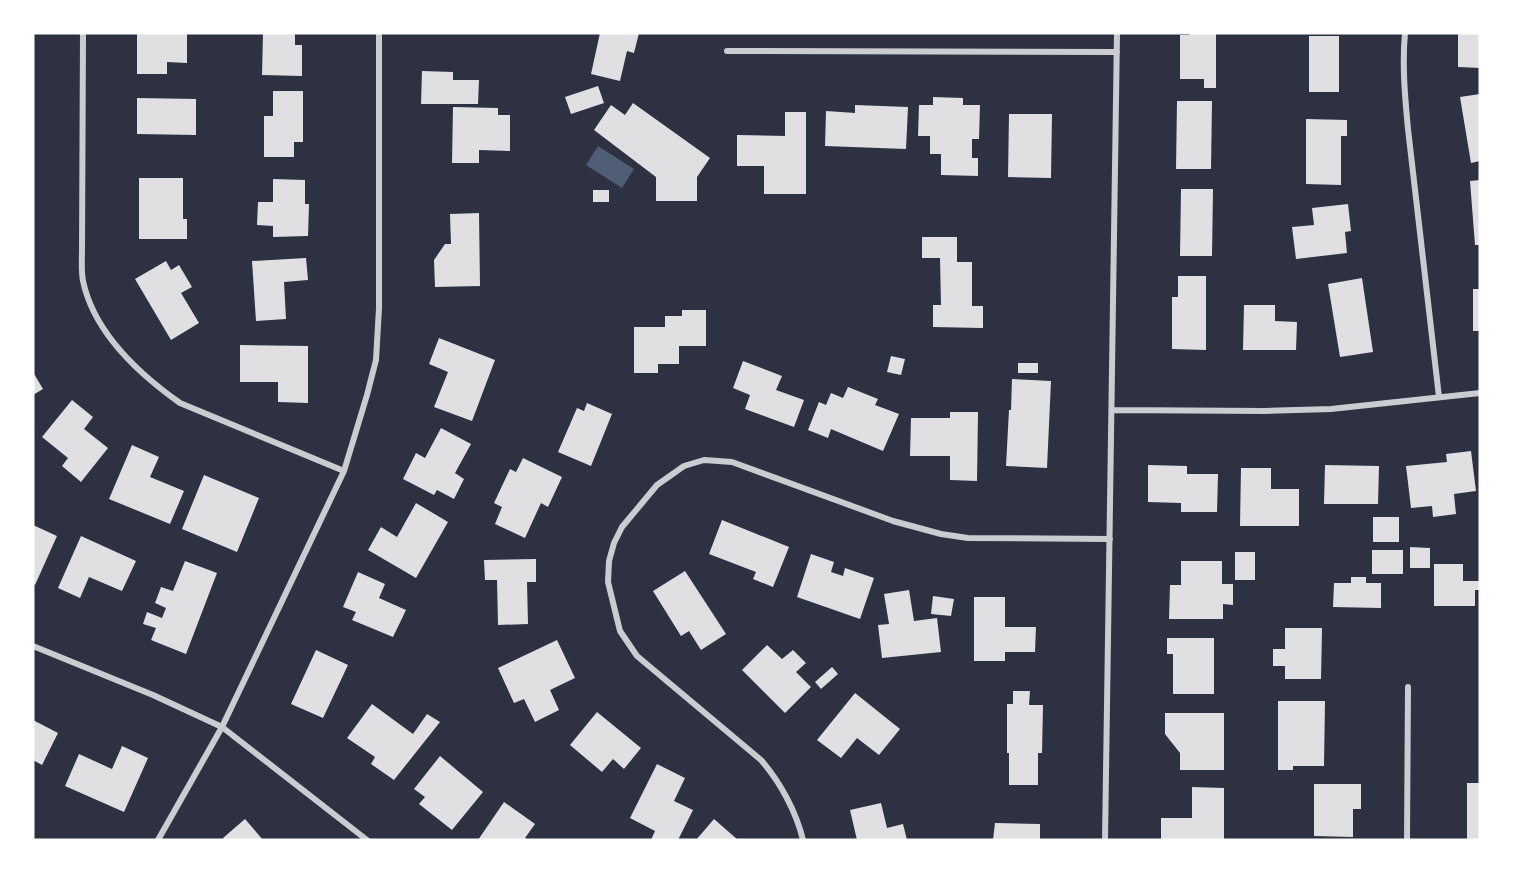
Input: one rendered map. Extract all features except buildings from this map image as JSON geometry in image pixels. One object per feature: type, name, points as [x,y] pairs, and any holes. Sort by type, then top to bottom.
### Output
[{"type":"street","points":[[82,33],[83,281],[93,310],[109,336],[130,361],[157,387],[180,403],[344,471]]},
{"type":"street","points":[[158,840],[222,727],[344,471],[367,395],[376,360],[379,296],[379,33]]},
{"type":"street","points":[[1105,840],[1117,33]]},
{"type":"street","points":[[1405,33],[1408,129],[1439,397]]},
{"type":"street","points":[[727,51],[1117,52]]},
{"type":"street","points":[[1112,410],[1331,409],[1480,393]]},
{"type":"street","points":[[803,840],[796,817],[773,774],[761,760],[637,656],[620,631],[608,582],[609,561],[622,527],[657,485],[684,465],[704,460],[732,462],[893,521],[940,534],[968,538],[1110,539]]},
{"type":"street","points":[[33,646],[153,695],[222,727],[367,840]]},
{"type":"street","points":[[1407,840],[1408,687]]},
{"type":"water","points":[[598,146],[634,169],[622,188],[586,165]]}]
